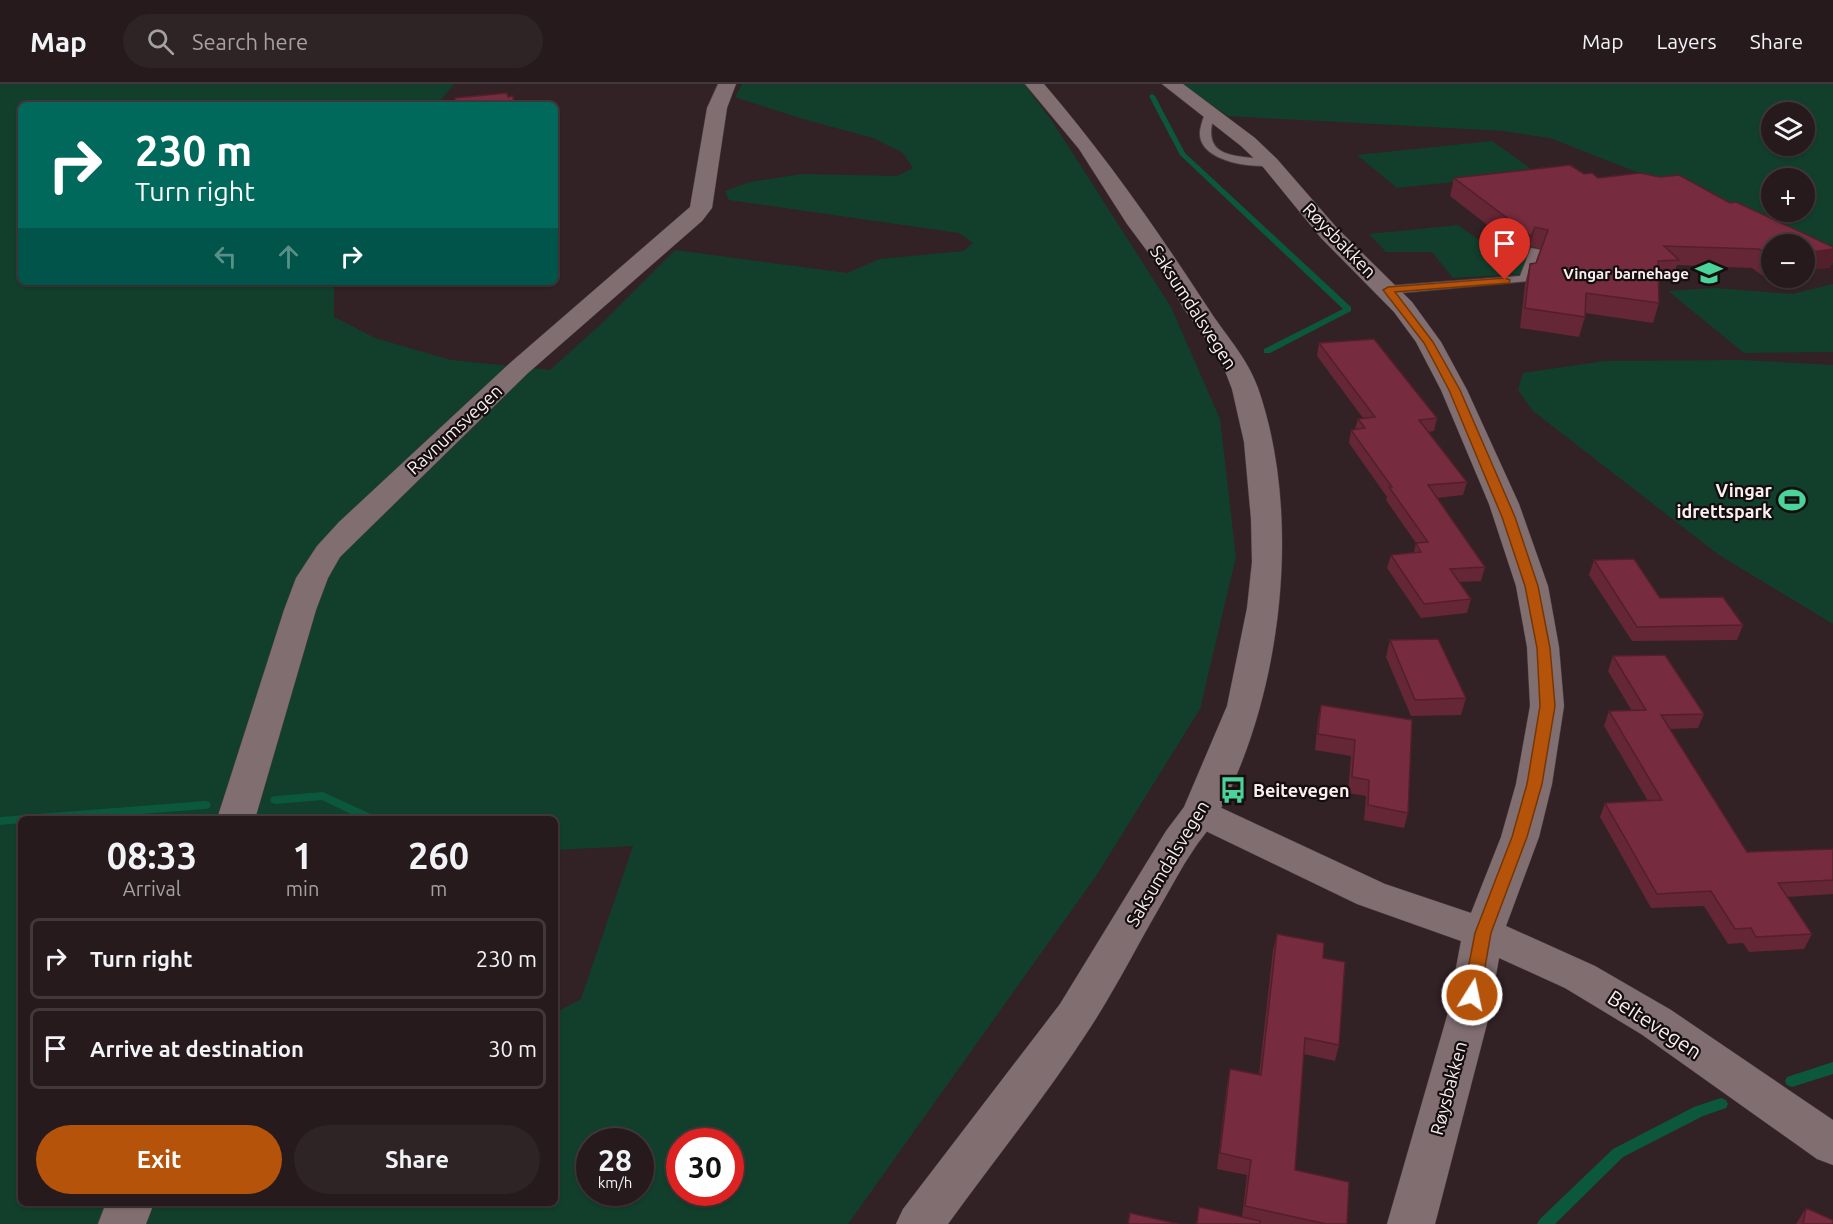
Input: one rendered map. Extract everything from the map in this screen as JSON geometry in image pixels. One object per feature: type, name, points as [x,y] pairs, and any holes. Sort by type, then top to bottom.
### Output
[{"type":"street","name":"Ravnumsvegen","points":[[237,816],[300,610],[312,578],[328,552],[378,500],[519,368],[701,208],[717,108],[727,84]]},
{"type":"street","name":"Saksumdalsvegen","points":[[920,1224],[1075,1016],[1179,841],[1200,813],[1217,777],[1244,706],[1263,608],[1267,562],[1266,519],[1258,442],[1245,389],[1232,357],[1196,309],[1173,269],[1138,224],[1126,202],[1086,145],[1034,84]]},
{"type":"street","name":"Røysbakken","points":[[1171,84],[1270,163],[1329,233],[1388,290],[1428,342],[1454,390],[1504,504],[1532,586],[1544,648],[1547,706],[1534,784],[1520,837],[1483,933],[1468,1016],[1411,1224]]},
{"type":"street","name":"Beitevegen","points":[[1200,813],[1371,894],[1483,933],[1580,977],[1656,1022],[1833,1145]]},
{"type":"street","points":[[122,1224],[129,1206]]},
{"type":"lane","points":[[1388,290],[1525,279],[1535,250]]},
{"type":"green space","points":[[0,84],[454,84],[441,100],[431,102],[18,102],[18,285],[334,285],[334,317],[375,338],[451,360],[550,370],[601,324],[675,250],[847,273],[880,259],[963,251],[973,243],[959,233],[729,200],[725,191],[750,182],[802,174],[897,176],[913,168],[903,153],[873,138],[735,97],[742,84],[1024,84],[1052,121],[1171,307],[1220,419],[1236,557],[1200,709],[1096,876],[848,1224],[0,1224]]},
{"type":"green space","points":[[1181,84],[1833,84],[1833,265],[1815,255],[1815,234],[1782,234],[1685,191],[1550,138],[1503,131],[1228,116]]},
{"type":"green space","points":[[1492,141],[1537,173],[1397,188],[1357,155]]},
{"type":"green space","points":[[1458,225],[1490,248],[1522,254],[1569,254],[1604,285],[1520,274],[1453,278],[1432,252],[1386,252],[1369,234]]},
{"type":"green space","points":[[1833,284],[1833,352],[1744,353],[1668,291],[1714,288],[1793,294]]},
{"type":"green space","points":[[1742,360],[1833,365],[1833,624],[1719,555],[1533,411],[1518,390],[1523,373],[1605,361]]},
{"type":"building","points":[[507,93],[508,97],[513,96],[514,102],[455,102],[455,98]]},
{"type":"building","points":[[1570,165],[1584,174],[1592,173],[1598,178],[1640,173],[1660,177],[1679,175],[1730,203],[1736,202],[1761,214],[1761,222],[1779,222],[1805,234],[1761,234],[1761,250],[1664,246],[1679,260],[1658,261],[1659,303],[1586,293],[1585,317],[1525,308],[1530,264],[1536,263],[1548,230],[1535,227],[1531,236],[1454,178]]},
{"type":"building","points":[[1815,239],[1833,247],[1833,249],[1815,251]]},
{"type":"building","points":[[1374,339],[1437,418],[1419,420],[1467,482],[1428,485],[1485,567],[1450,569],[1471,599],[1424,604],[1391,555],[1421,552],[1416,543],[1428,542],[1351,430],[1365,428],[1358,419],[1375,417],[1319,343]]},
{"type":"building","points":[[1634,559],[1660,598],[1723,597],[1743,625],[1637,627],[1594,560]]},
{"type":"building","points":[[1438,639],[1466,698],[1415,700],[1390,640]]},
{"type":"building","points":[[1665,655],[1704,714],[1661,715],[1747,852],[1833,849],[1833,880],[1778,883],[1812,934],[1756,937],[1751,928],[1735,929],[1711,891],[1657,894],[1605,803],[1662,800],[1609,711],[1646,710],[1613,656]]},
{"type":"building","points":[[1321,705],[1412,720],[1408,813],[1368,805],[1369,780],[1352,777],[1355,740],[1318,734]]},
{"type":"building","points":[[1277,934],[1324,943],[1323,958],[1345,962],[1339,1045],[1305,1038],[1295,1170],[1349,1182],[1347,1224],[1326,1224],[1245,1206],[1251,1160],[1220,1153],[1230,1069],[1261,1075]]},
{"type":"building","points":[[1199,1207],[1260,1221],[1260,1224],[1197,1224]]},
{"type":"building","points":[[1806,1208],[1833,1220],[1833,1224],[1803,1224]]},
{"type":"building","points":[[1130,1213],[1179,1224],[1128,1224]]},
{"type":"waterway","points":[[1152,96],[1182,154],[1348,309],[1267,351]]},
{"type":"waterway","points":[[276,800],[323,796],[365,816]]},
{"type":"waterway","points":[[63,816],[205,805]]},
{"type":"waterway","points":[[0,821],[18,819]]},
{"type":"waterway","points":[[1792,1081],[1833,1068]]},
{"type":"waterway","points":[[1545,1224],[1618,1153],[1699,1111],[1721,1104]]},
{"type":"place","name":"Vingar barnehage","points":[[1709,273]]},
{"type":"place","name":"Vingar idrettspark","points":[[1792,500]]},
{"type":"place","name":"Beitevegen","points":[[1233,790]]},
{"type":"route","points":[[1472,995],[1483,933],[1520,837],[1534,784],[1547,706],[1544,648],[1532,586],[1504,504],[1454,390],[1428,342],[1388,290],[1505,280]]}]
